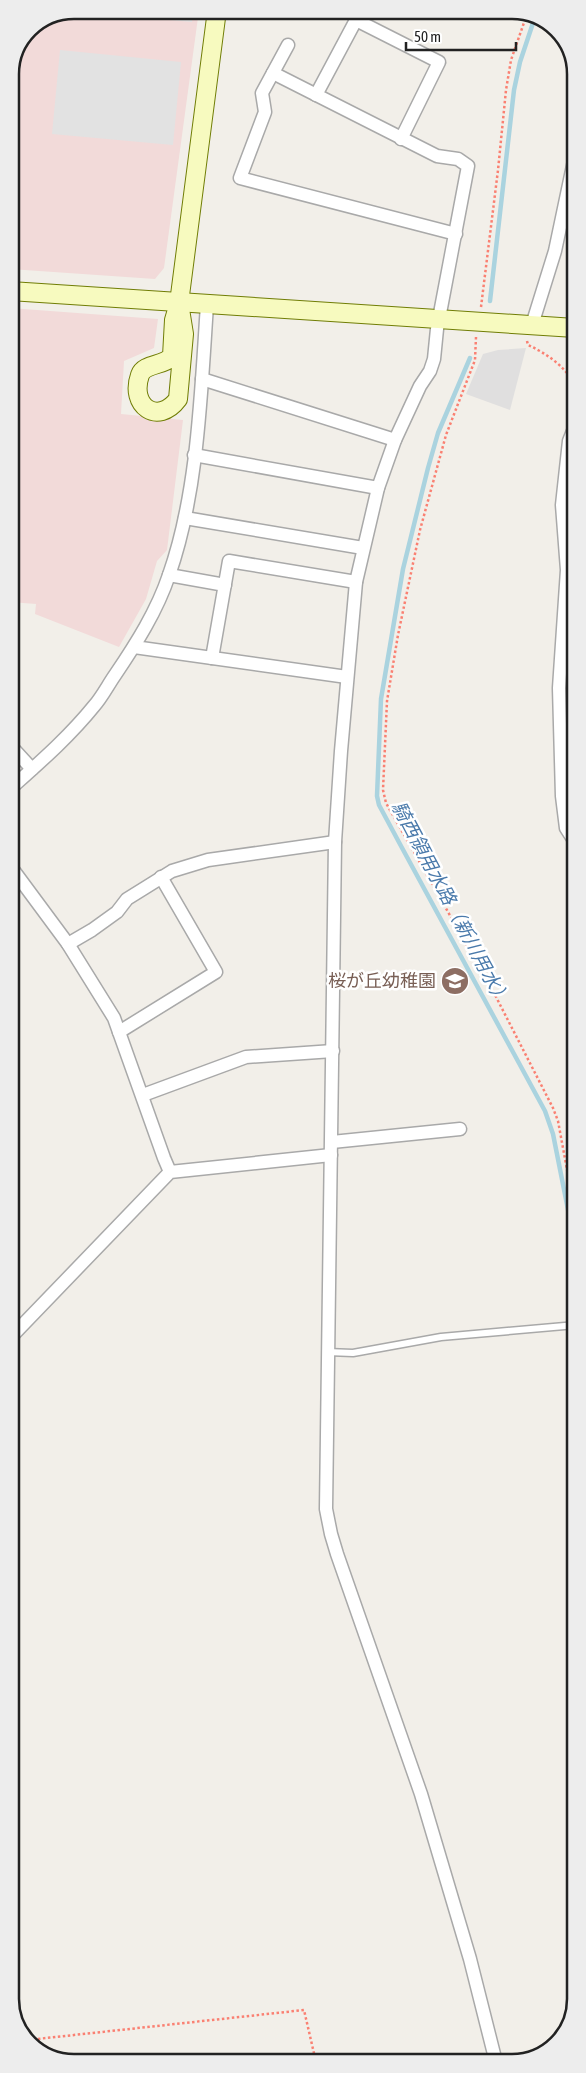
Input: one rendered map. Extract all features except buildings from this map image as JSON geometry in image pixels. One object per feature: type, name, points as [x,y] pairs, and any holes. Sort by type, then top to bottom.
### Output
[{"type":"street","points":[[179,303],[184,334],[178,399],[167,410],[159,412],[151,410],[142,404],[137,394],[140,374],[143,370],[169,360],[172,356],[174,320],[179,303],[216,19]]},
{"type":"street","points":[[316,95],[356,20],[440,62],[401,138]]},
{"type":"street","points":[[288,45],[262,93],[265,112],[240,178],[456,234]]},
{"type":"street","points":[[272,73],[437,156],[458,159],[468,166],[439,320],[434,359],[430,371],[420,386],[395,440],[378,488],[356,582],[335,842],[326,1509],[331,1534],[421,1794],[470,1959],[494,2054]]},
{"type":"street","points":[[529,331],[555,251],[567,194]]},
{"type":"street","points":[[19,292],[439,320],[529,331],[567,329]]},
{"type":"street","points":[[19,781],[52,752],[94,706],[134,647],[155,610],[169,575],[185,518],[194,455],[207,305]]},
{"type":"street","points":[[202,380],[395,440]]},
{"type":"street","points":[[194,455],[378,488]]},
{"type":"street","points":[[567,459],[562,505],[567,570],[560,688],[562,796],[567,830]]},
{"type":"street","points":[[185,518],[364,548]]},
{"type":"street","points":[[212,658],[229,561],[356,582]]},
{"type":"street","points":[[169,575],[225,585]]},
{"type":"street","points":[[134,647],[347,677]]},
{"type":"street","points":[[19,755],[32,769]]},
{"type":"street","points":[[68,944],[117,912],[127,899],[172,871],[208,860],[335,842]]},
{"type":"street","points":[[119,1032],[216,972],[161,877]]},
{"type":"street","points":[[19,879],[68,944],[114,1018],[170,1172]]},
{"type":"street","points":[[142,1094],[246,1057],[333,1051]]},
{"type":"street","points":[[19,1329],[170,1172],[460,1129]]},
{"type":"lane","points":[[327,1352],[353,1353],[441,1337],[567,1327]]},
{"type":"path","points":[[480,311],[506,90],[511,60],[525,21]]},
{"type":"path","points":[[529,331],[528,345],[558,364],[567,375]]},
{"type":"path","points":[[475,333],[475,360],[446,435],[420,530],[398,635],[388,700],[383,790],[386,803],[493,991],[553,1108],[558,1121],[567,1167]]},
{"type":"path","points":[[35,2039],[304,2010],[314,2054]]},
{"type":"shaded area","points":[[74,19],[198,19],[164,268],[155,279],[19,270],[20,63],[28,43],[43,28],[53,23]]},
{"type":"shaded area","points":[[159,19],[192,19],[192,22]]},
{"type":"shaded area","points":[[60,50],[181,62],[173,145],[52,134]]},
{"type":"shaded area","points":[[19,309],[158,319],[154,348],[124,361],[121,414],[183,420],[167,550],[157,561],[146,599],[119,647],[35,614],[36,604],[19,603]]},
{"type":"shaded area","points":[[526,348],[510,410],[466,394],[483,354],[498,350]]},
{"type":"waterway","name":"騎西領用水路（新川用水）","points":[[490,301],[514,90],[520,62],[533,23]]},
{"type":"waterway","name":"騎西領用水路（新川用水）","points":[[470,358],[438,433],[403,569],[381,699],[377,796],[379,805],[545,1111],[553,1134],[567,1205]]},
{"type":"place","name":"桜が丘幼稚園","points":[[455,981]]}]
